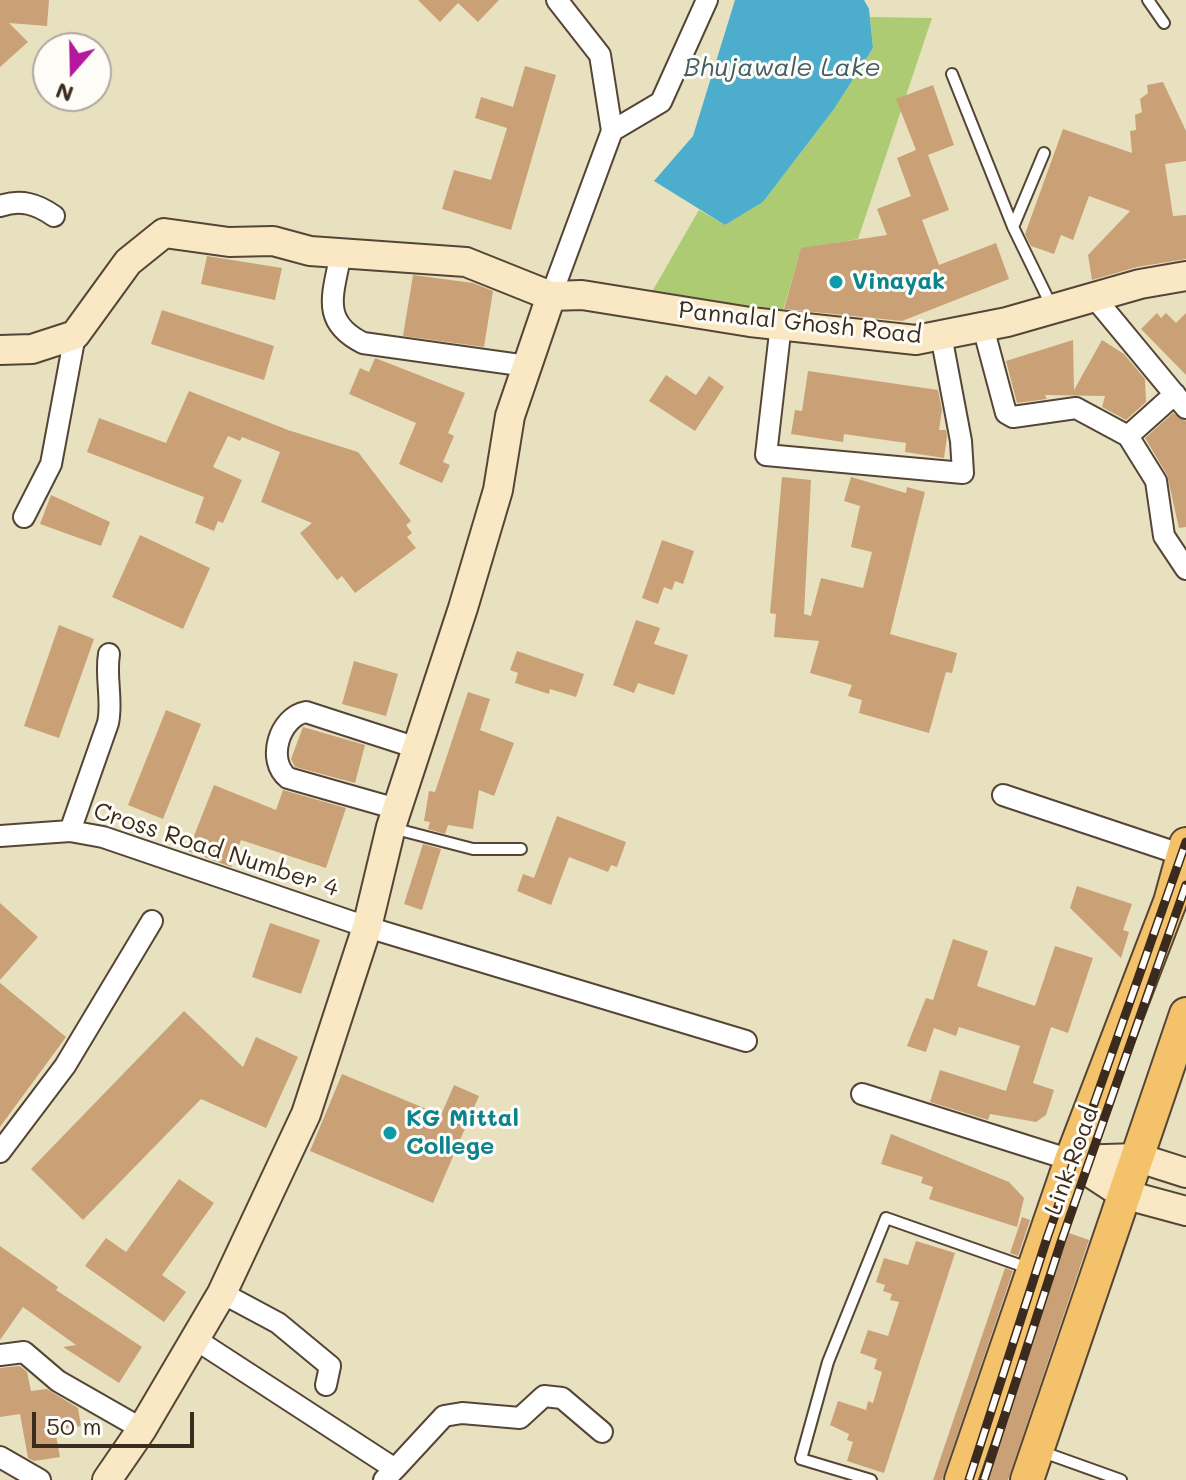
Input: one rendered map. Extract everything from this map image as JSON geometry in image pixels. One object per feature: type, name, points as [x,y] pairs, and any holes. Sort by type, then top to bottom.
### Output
[{"type":"main road","name":"Link Road","points":[[961,1480],[1071,1160],[1170,902],[1184,850]]},
{"type":"main road","points":[[1032,1465],[1186,1014]]},
{"type":"street","points":[[107,1480],[142,1429],[222,1293],[306,1114],[367,927],[394,818],[498,490],[510,416],[612,131],[600,55],[557,0]]},
{"type":"street","points":[[612,131],[661,102],[707,0]]},
{"type":"street","points":[[0,206],[11,203],[38,205],[54,216]]},
{"type":"street","points":[[24,517],[51,464],[75,335],[128,262],[164,233],[229,242],[273,241],[310,251],[466,262],[551,296]]},
{"type":"street","points":[[341,252],[332,309],[334,321],[345,334],[363,343],[527,366]]},
{"type":"street","name":"Pannalal Ghosh Road","points":[[551,296],[582,295],[916,340],[983,327],[1186,276]]},
{"type":"street","points":[[1094,297],[1180,401],[1128,436]]},
{"type":"street","points":[[781,324],[766,455],[963,473],[956,413],[941,335]]},
{"type":"street","points":[[983,327],[1006,413],[1013,417],[1076,408],[1128,436],[1156,481],[1164,536],[1186,569]]},
{"type":"street","points":[[0,350],[32,349],[75,335]]},
{"type":"street","points":[[70,831],[111,712],[105,677],[109,654]]},
{"type":"street","points":[[394,818],[288,778],[278,771],[276,763],[284,726],[294,714],[306,712],[417,748]]},
{"type":"street","points":[[1003,795],[1184,850]]},
{"type":"street","name":"Cross Road Number 4","points":[[0,836],[70,831],[103,837],[367,927],[746,1041]]},
{"type":"street","points":[[0,1152],[65,1066],[152,921]]},
{"type":"street","points":[[862,1094],[1071,1160],[1123,1194],[1186,1211]]},
{"type":"street","points":[[1071,1160],[1139,1158],[1186,1173]]},
{"type":"street","points":[[222,1293],[278,1323],[334,1378]]},
{"type":"street","points":[[195,1339],[390,1474],[444,1416],[462,1413],[520,1418],[544,1396],[562,1398],[602,1432]]},
{"type":"street","points":[[0,1355],[24,1352],[58,1381],[142,1429]]},
{"type":"street","points":[[0,1457],[40,1480]]},
{"type":"lane","points":[[1148,0],[1164,23]]},
{"type":"lane","points":[[952,74],[1013,227],[1053,309]]},
{"type":"lane","points":[[1013,227],[1044,153]]},
{"type":"lane","points":[[394,818],[473,849],[521,849]]},
{"type":"lane","points":[[871,1480],[801,1459],[828,1362],[886,1218],[1034,1270]]},
{"type":"lane","points":[[1032,1465],[1121,1480]]},
{"type":"green space","points":[[870,17],[932,18],[858,239],[801,249],[781,317],[649,297],[699,210],[725,225],[763,202],[834,109],[873,48]]},
{"type":"water","name":"Bhujawale Lake","points":[[735,0],[864,0],[869,9],[873,48],[834,109],[763,202],[725,225],[654,181],[693,136]]},
{"type":"building","points":[[0,0],[49,0],[47,26],[9,23],[28,42],[0,67]]},
{"type":"building","points":[[418,0],[499,0],[478,22],[458,3],[440,22]]},
{"type":"building","points":[[525,66],[556,75],[511,230],[442,209],[454,170],[491,180],[507,128],[475,118],[481,97],[513,107]]},
{"type":"building","points":[[1163,82],[1186,131],[1186,161],[1165,164],[1173,216],[1186,215],[1186,259],[1137,267],[1092,280],[1088,255],[1130,211],[1089,196],[1073,240],[1061,235],[1054,254],[1031,246],[1025,234],[1063,129],[1132,153],[1130,131],[1136,130],[1135,115],[1142,112],[1140,99],[1148,93],[1147,85]]},
{"type":"building","points":[[933,85],[954,145],[928,155],[949,210],[922,220],[939,265],[996,243],[1009,279],[902,321],[784,309],[801,248],[887,235],[877,209],[911,196],[897,158],[916,150],[896,99]]},
{"type":"building","points":[[207,256],[282,268],[275,300],[201,284]]},
{"type":"building","points":[[413,275],[473,283],[493,291],[484,347],[403,336]]},
{"type":"building","points":[[162,310],[274,346],[264,380],[151,344]]},
{"type":"building","points":[[1157,313],[1161,318],[1166,313],[1176,323],[1186,313],[1186,375],[1141,329]]},
{"type":"building","points":[[1073,340],[1074,390],[1102,340],[1124,354],[1145,379],[1146,402],[1126,420],[1102,407],[1105,396],[1045,395],[1047,399],[1017,403],[1006,361]]},
{"type":"building","points":[[375,358],[465,393],[448,433],[454,436],[443,462],[450,465],[442,483],[399,464],[416,423],[349,394],[360,368],[369,372]]},
{"type":"building","points":[[808,371],[938,390],[942,410],[939,430],[946,430],[947,436],[944,458],[905,452],[906,443],[844,434],[843,442],[791,434],[795,410],[802,411]]},
{"type":"building","points":[[666,375],[696,395],[709,376],[724,387],[695,431],[649,401]]},
{"type":"building","points":[[189,391],[288,430],[358,452],[411,521],[406,525],[412,533],[407,537],[416,548],[355,593],[342,576],[337,580],[300,533],[312,523],[261,502],[280,452],[242,437],[240,441],[228,436],[213,467],[242,480],[223,523],[218,521],[214,531],[195,523],[204,497],[87,452],[99,418],[166,443]]},
{"type":"building","points":[[1173,413],[1186,421],[1186,527],[1179,528],[1167,475],[1145,438]]},
{"type":"building","points":[[782,477],[811,480],[804,614],[811,616],[821,578],[863,588],[872,552],[851,547],[860,506],[844,501],[851,477],[906,493],[907,487],[925,492],[890,634],[957,653],[952,673],[946,672],[929,733],[859,713],[862,700],[848,696],[852,685],[810,673],[819,641],[774,637],[776,614],[770,613]]},
{"type":"building","points":[[51,495],[110,522],[101,546],[40,524]]},
{"type":"building","points":[[140,535],[210,568],[183,629],[112,597]]},
{"type":"building","points":[[662,540],[694,551],[683,584],[675,581],[672,590],[664,587],[658,604],[642,598]]},
{"type":"building","points":[[636,620],[660,628],[654,644],[688,655],[674,695],[638,683],[634,693],[613,685]]},
{"type":"building","points":[[59,625],[94,639],[59,738],[24,726]]},
{"type":"building","points":[[517,651],[584,674],[576,697],[550,689],[549,694],[515,683],[518,673],[510,670]]},
{"type":"building","points":[[354,661],[398,674],[386,716],[342,704]]},
{"type":"building","points":[[468,692],[490,699],[480,730],[514,743],[494,796],[479,790],[473,829],[448,825],[445,834],[428,829],[430,822],[424,821],[429,791],[435,792]]},
{"type":"building","points":[[166,710],[201,724],[163,819],[128,805]]},
{"type":"building","points":[[303,727],[365,745],[355,783],[295,767],[291,759]]},
{"type":"building","points":[[214,785],[276,810],[283,790],[346,808],[326,868],[241,840],[231,867],[188,851]]},
{"type":"building","points":[[557,816],[626,842],[617,867],[611,865],[608,872],[569,857],[551,905],[517,891],[523,874],[534,878]]},
{"type":"building","points":[[423,844],[441,849],[422,910],[404,904]]},
{"type":"building","points":[[1077,886],[1132,904],[1123,930],[1129,932],[1121,958],[1070,908]]},
{"type":"building","points":[[0,903],[38,937],[0,980]]},
{"type":"building","points":[[270,923],[320,940],[301,994],[252,977]]},
{"type":"building","points":[[953,939],[988,951],[977,986],[1035,1006],[1055,946],[1093,958],[1068,1033],[1051,1027],[1033,1083],[1054,1090],[1046,1115],[1036,1122],[990,1114],[988,1120],[930,1102],[940,1070],[1006,1091],[1020,1046],[959,1027],[956,1036],[934,1028],[926,1052],[907,1046],[926,998],[933,1000]]},
{"type":"building","points":[[0,983],[66,1037],[0,1127]]},
{"type":"building","points":[[184,1011],[243,1067],[256,1037],[298,1057],[266,1128],[201,1099],[83,1220],[31,1169]]},
{"type":"building","name":"KG Mittal College","points":[[342,1074],[441,1115],[454,1085],[479,1096],[433,1203],[310,1151]]},
{"type":"building","points":[[891,1134],[1009,1182],[1024,1198],[1017,1227],[929,1199],[933,1187],[921,1183],[923,1177],[881,1164]]},
{"type":"building","points":[[179,1179],[214,1203],[162,1275],[186,1292],[164,1322],[85,1266],[106,1238],[126,1252]]},
{"type":"building","points":[[1022,1217],[1030,1220],[1018,1256],[1010,1253]]},
{"type":"building","points":[[1066,1232],[1089,1240],[1008,1480],[981,1480]]},
{"type":"building","points":[[916,1241],[955,1253],[884,1473],[847,1461],[853,1442],[847,1440],[849,1434],[830,1425],[838,1401],[866,1410],[868,1401],[873,1403],[882,1372],[874,1369],[877,1359],[860,1353],[868,1330],[888,1336],[899,1302],[890,1300],[892,1294],[883,1291],[885,1285],[876,1282],[884,1258],[908,1265]]},
{"type":"building","points":[[0,1246],[58,1287],[56,1290],[142,1347],[119,1383],[63,1347],[76,1345],[23,1307],[0,1340]]},
{"type":"building","points":[[1005,1268],[1013,1271],[942,1480],[933,1480]]},
{"type":"building","points":[[20,1366],[27,1372],[31,1391],[47,1389],[78,1408],[81,1426],[55,1430],[60,1457],[34,1461],[28,1458],[20,1414],[0,1417],[0,1368]]},
{"type":"railway","points":[[969,1480],[1047,1238],[1186,842]]},
{"type":"railway","points":[[984,1480],[1061,1242],[1186,885]]},
{"type":"place","name":"Vinayak","points":[[836,282]]},
{"type":"place","name":"KG Mittal College","points":[[390,1133]]}]
